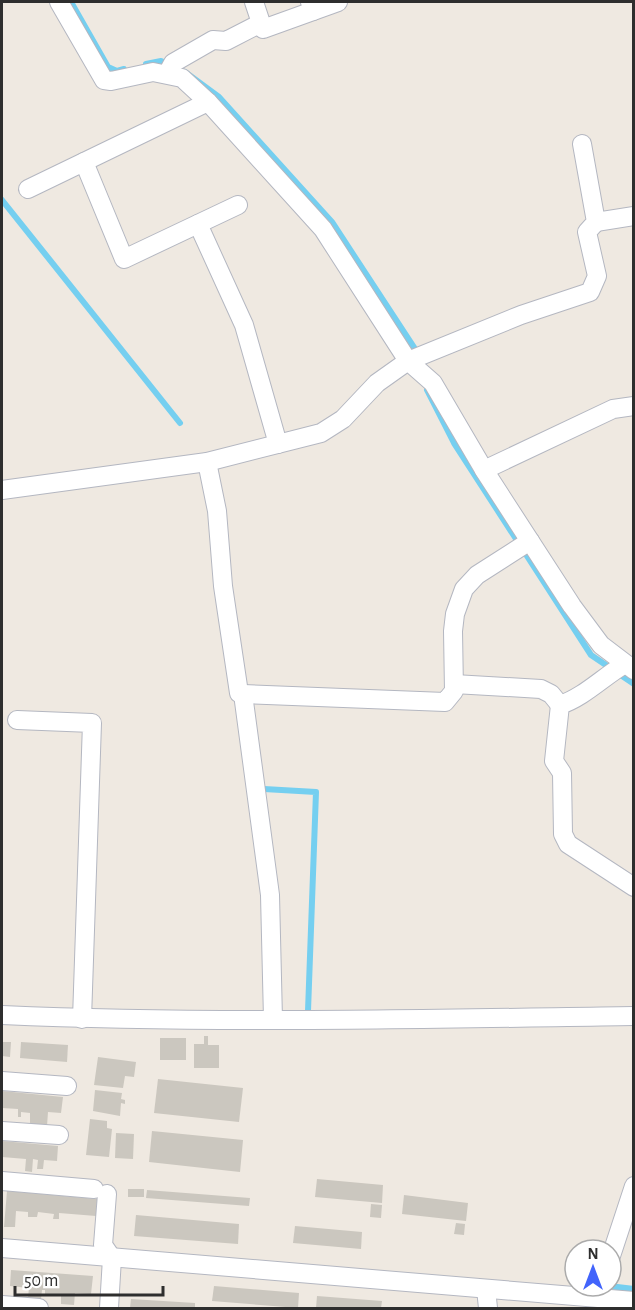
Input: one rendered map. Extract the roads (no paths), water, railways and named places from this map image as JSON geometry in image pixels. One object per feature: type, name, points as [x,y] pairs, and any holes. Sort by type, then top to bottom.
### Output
[{"type":"street","points":[[59,2],[104,80],[111,81],[170,68],[213,40],[226,41],[261,23]]},
{"type":"street","points":[[254,2],[263,28],[312,6],[338,2]]},
{"type":"street","points":[[170,68],[208,102],[323,229],[408,361],[433,383],[484,470],[524,545],[600,645],[622,669],[577,699],[560,705]]},
{"type":"street","points":[[28,189],[208,102]]},
{"type":"street","points":[[582,144],[596,222]]},
{"type":"street","points":[[84,162],[124,259],[238,205]]},
{"type":"street","points":[[2,490],[207,462],[321,433],[343,419],[377,383],[408,361],[521,315],[590,292],[597,276],[587,232],[596,222],[633,216]]},
{"type":"street","points":[[198,224],[244,325],[278,444]]},
{"type":"street","points":[[484,470],[613,409],[633,406]]},
{"type":"street","points":[[207,462],[217,511],[223,586],[239,693],[445,702],[454,691],[453,631],[455,614],[464,589],[477,575],[524,545]]},
{"type":"street","points":[[454,684],[529,687],[551,694],[560,705],[554,761],[562,773],[563,834],[568,844],[633,887]]},
{"type":"street","points":[[243,694],[270,895],[273,1019]]},
{"type":"street","points":[[17,720],[92,723],[82,1019]]},
{"type":"street","points":[[2,1015],[82,1019],[633,1016]]},
{"type":"street","points":[[2,1081],[67,1086]]},
{"type":"street","points":[[2,1131],[59,1135]]},
{"type":"street","points":[[2,1181],[101,1192],[103,1245],[112,1258],[109,1308]]},
{"type":"street","points":[[617,1238],[632,1188]]},
{"type":"street","points":[[2,1248],[486,1288],[563,1291]]},
{"type":"street","points":[[486,1288],[488,1308]]},
{"type":"street","points":[[2,1305],[39,1308]]},
{"type":"waterway","points":[[71,2],[108,67],[117,71],[124,69]]},
{"type":"waterway","points":[[146,64],[161,61],[170,65]]},
{"type":"waterway","points":[[185,72],[219,97],[332,222],[415,349]]},
{"type":"waterway","points":[[2,200],[180,423]]},
{"type":"waterway","points":[[427,390],[454,443],[591,655],[634,684]]},
{"type":"waterway","points":[[264,789],[316,792],[308,1011]]},
{"type":"waterway","points":[[623,1288],[634,1289]]}]
